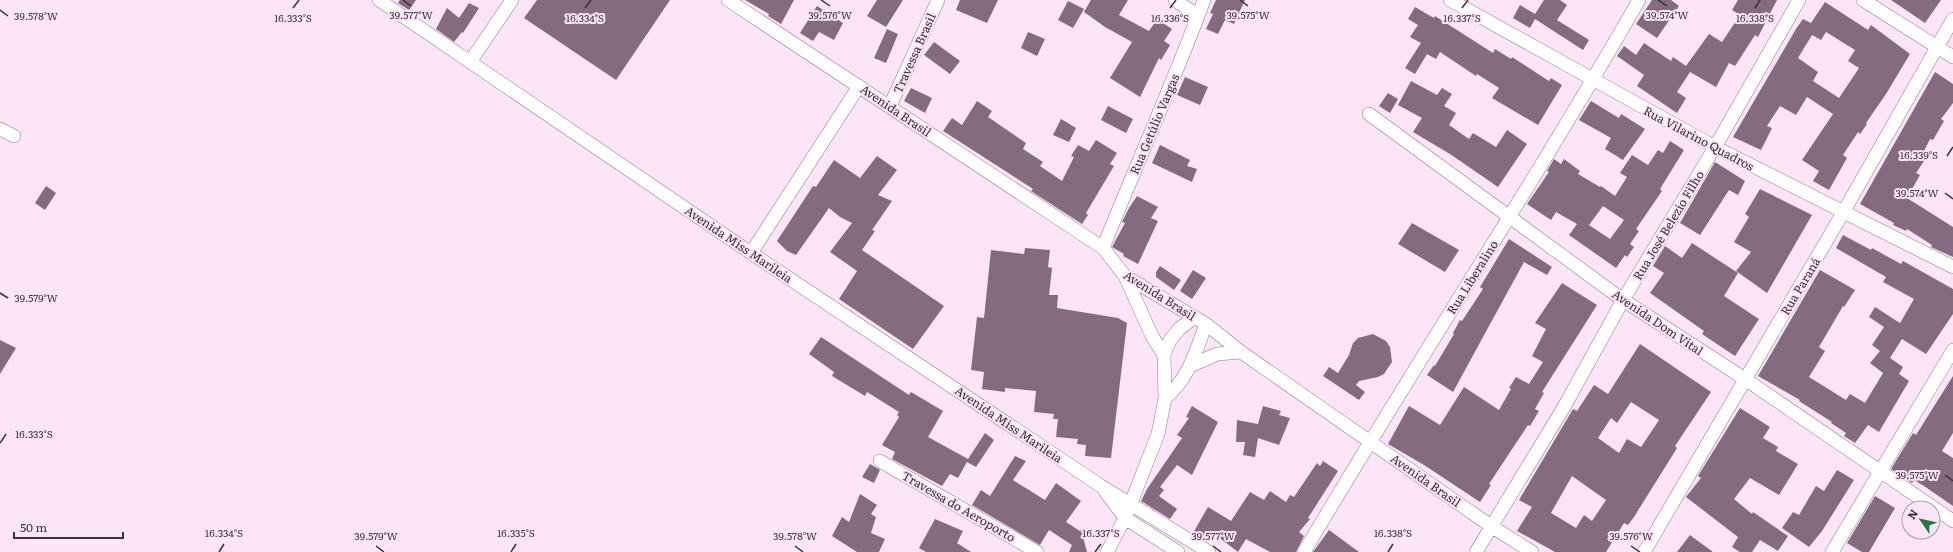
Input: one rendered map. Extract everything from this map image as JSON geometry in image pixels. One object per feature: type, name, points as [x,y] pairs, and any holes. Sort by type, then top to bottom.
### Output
[{"type":"street","name":"Avenida Miss Marileia","points":[[379,0],[751,253],[1101,486],[1209,552]]},
{"type":"street","points":[[470,62],[512,0]]},
{"type":"street","name":"Avenida Brasil","points":[[728,0],[1103,248],[1125,276],[1165,301],[1201,320],[1241,352],[1491,526],[1532,552]]},
{"type":"street","name":"Travessa Brasil","points":[[890,106],[938,0]]},
{"type":"street","points":[[1175,0],[1198,16]]},
{"type":"street","name":"Rua Getúlio Vargas","points":[[1103,248],[1204,0]]},
{"type":"street","name":"Rua Vilarino Quadros","points":[[1450,0],[1593,81],[1715,147],[1953,267]]},
{"type":"street","name":"Rua Liberalino","points":[[1304,552],[1369,441],[1593,81],[1639,0]]},
{"type":"street","name":"Rua José Belezio Filho","points":[[1476,552],[1564,407],[1623,300],[1715,147],[1799,0]]},
{"type":"street","points":[[1864,0],[1953,57]]},
{"type":"street","name":"Rua Paraná","points":[[1644,552],[1844,211],[1953,19]]},
{"type":"street","points":[[751,253],[859,86]]},
{"type":"street","name":"Avenida Dom Vital","points":[[1369,114],[1623,300],[1745,379],[1879,472],[1953,521]]},
{"type":"street","points":[[0,129],[14,136]]},
{"type":"street","points":[[1125,276],[1152,336],[1164,355]]},
{"type":"street","points":[[1107,552],[1131,504],[1156,440],[1165,398],[1164,355],[1170,340],[1186,322],[1201,320],[1190,366],[1174,391],[1165,398]]},
{"type":"street","points":[[1832,552],[1953,350]]},
{"type":"street","points":[[1190,366],[1217,354],[1241,352]]},
{"type":"street","name":"Travessa do Aeroporto","points":[[880,460],[1037,552]]},
{"type":"street","name":"Avenida Miss Marileia","points":[[1101,486],[1124,518]]},
{"type":"street","points":[[1124,518],[1178,552]]},
{"type":"building","points":[[400,0],[416,0],[409,10],[398,3]]},
{"type":"building","points":[[537,0],[670,0],[616,80],[524,18]]},
{"type":"building","points":[[745,0],[794,0],[781,24],[768,16],[769,14]]},
{"type":"building","points":[[877,0],[903,0],[886,27],[867,16]]},
{"type":"building","points":[[960,0],[998,0],[987,23],[956,10]]},
{"type":"building","points":[[1091,0],[1128,0],[1119,15],[1149,31],[1157,19],[1172,29],[1164,41],[1170,45],[1161,60],[1159,58],[1140,97],[1110,78],[1132,42],[1105,27],[1084,12]]},
{"type":"building","points":[[1216,0],[1245,0],[1234,24],[1225,20],[1218,34],[1206,29],[1213,14],[1210,13]]},
{"type":"building","points":[[1544,0],[1560,0],[1567,5],[1557,20],[1589,40],[1583,50],[1535,19],[1530,28],[1513,18],[1520,5],[1535,14]]},
{"type":"building","points":[[1652,0],[1671,0],[1679,6],[1657,38],[1636,24]]},
{"type":"building","points":[[1738,0],[1777,0],[1758,37],[1755,35],[1735,66],[1729,63],[1716,87],[1690,72],[1677,92],[1686,98],[1677,113],[1637,86],[1644,75],[1617,56],[1624,46],[1636,55],[1644,43],[1671,61],[1673,57],[1686,66],[1709,34],[1722,42],[1740,15],[1732,10]]},
{"type":"building","points":[[1891,0],[1941,0],[1925,23]]},
{"type":"building","points":[[1068,1],[1084,9],[1073,28],[1058,20]]},
{"type":"building","points":[[1825,2],[1868,30],[1871,25],[1910,54],[1886,94],[1866,123],[1867,124],[1860,134],[1858,132],[1843,155],[1847,158],[1829,190],[1813,181],[1819,171],[1802,160],[1833,114],[1807,97],[1796,115],[1780,106],[1767,126],[1772,128],[1761,150],[1733,137],[1796,29],[1803,19],[1811,23]],"holes":[[[1826,32],[1855,50],[1848,61],[1859,68],[1839,98],[1813,81],[1818,72],[1798,58],[1812,35],[1821,40]]]},
{"type":"building","points":[[469,3],[479,8],[463,33],[462,32],[454,42],[436,29],[447,8],[459,18]]},
{"type":"building","points":[[817,6],[843,23],[834,40],[819,32],[813,41],[800,33]]},
{"type":"building","points":[[1415,7],[1434,18],[1435,16],[1493,53],[1495,49],[1511,59],[1512,57],[1549,81],[1551,78],[1562,85],[1538,125],[1492,98],[1499,88],[1477,74],[1476,76],[1440,52],[1436,59],[1427,54],[1415,74],[1405,68],[1421,43],[1410,37],[1418,25],[1408,19]]},
{"type":"building","points":[[887,29],[898,34],[886,63],[874,58]]},
{"type":"building","points":[[1028,32],[1045,39],[1037,56],[1021,48]]},
{"type":"building","points":[[934,42],[960,61],[950,74],[924,55]]},
{"type":"building","points":[[1935,72],[1953,84],[1953,103],[1941,119],[1944,121],[1933,140],[1930,139],[1920,159],[1924,161],[1916,173],[1920,175],[1907,198],[1953,227],[1953,257],[1931,247],[1932,245],[1907,229],[1906,231],[1893,225],[1894,223],[1860,204]]},
{"type":"building","points":[[1185,77],[1208,87],[1200,105],[1177,95]]},
{"type":"building","points":[[1411,81],[1437,95],[1442,88],[1452,94],[1444,106],[1456,113],[1449,125],[1469,139],[1473,133],[1496,147],[1507,130],[1527,144],[1498,187],[1450,154],[1413,132],[1422,118],[1398,105]]},
{"type":"building","points":[[911,88],[932,98],[925,113],[904,101]]},
{"type":"building","points":[[1388,93],[1398,99],[1390,113],[1379,106]]},
{"type":"building","points":[[977,101],[992,111],[988,117],[1026,143],[1023,149],[1043,162],[1040,166],[1062,181],[1074,157],[1071,156],[1078,145],[1089,151],[1096,140],[1117,153],[1110,164],[1114,166],[1086,213],[1088,215],[1082,224],[1031,191],[1033,189],[943,131],[952,118],[962,125]]},
{"type":"building","points":[[1591,101],[1619,118],[1621,114],[1645,129],[1623,160],[1605,149],[1611,138],[1579,120]]},
{"type":"building","points":[[1108,106],[1133,119],[1126,133],[1101,120]]},
{"type":"building","points":[[1061,119],[1076,128],[1069,142],[1053,135]]},
{"type":"building","points":[[1670,141],[1684,150],[1660,189],[1662,191],[1636,229],[1639,231],[1630,244],[1634,247],[1627,257],[1625,255],[1616,268],[1569,235],[1577,224],[1556,212],[1551,220],[1527,204],[1549,172],[1547,171],[1554,159],[1561,164],[1564,159],[1580,171],[1578,174],[1600,187],[1601,186],[1615,196],[1627,177],[1620,173],[1632,155],[1648,165],[1658,150],[1663,153]],"holes":[[[1603,206],[1624,220],[1610,239],[1589,225]]]},
{"type":"building","points":[[1160,145],[1190,160],[1187,166],[1197,169],[1192,182],[1152,163]]},
{"type":"building","points":[[877,156],[897,170],[878,195],[892,201],[872,230],[875,231],[862,250],[944,306],[913,349],[839,299],[857,271],[830,252],[852,223],[840,217],[829,208],[796,255],[787,251],[777,241],[813,186],[816,187],[834,160],[860,178]]},
{"type":"building","points":[[1715,162],[1745,181],[1738,195],[1729,190],[1700,235],[1680,223]]},
{"type":"building","points":[[46,186],[56,193],[45,210],[35,203]]},
{"type":"building","points":[[1760,189],[1812,215],[1767,293],[1736,271],[1751,252],[1734,242],[1749,217],[1745,214]]},
{"type":"building","points":[[1137,196],[1158,207],[1151,218],[1158,221],[1138,264],[1123,256],[1124,254],[1112,247],[1125,223],[1122,222]]},
{"type":"building","points":[[1412,223],[1459,250],[1445,272],[1398,244]]},
{"type":"building","points":[[1843,235],[1871,250],[1872,248],[1901,264],[1903,261],[1953,289],[1953,314],[1926,354],[1902,339],[1890,358],[1903,367],[1899,374],[1909,381],[1879,432],[1868,425],[1855,443],[1844,436],[1846,433],[1831,423],[1832,422],[1799,401],[1800,400],[1758,376],[1820,270],[1855,290],[1844,307],[1843,306],[1819,347],[1825,351],[1809,377],[1846,400],[1850,394],[1865,403],[1883,373],[1870,363],[1880,351],[1872,345],[1884,327],[1869,317],[1875,307],[1900,323],[1914,299],[1883,282],[1886,277],[1836,248]]},
{"type":"building","points":[[1509,239],[1552,267],[1547,275],[1524,262],[1453,392],[1427,375],[1434,365],[1435,366],[1454,334],[1453,333],[1460,320],[1462,321],[1483,289],[1480,287]]},
{"type":"building","points":[[1692,243],[1738,273],[1724,296],[1759,319],[1735,356],[1702,334],[1704,331],[1650,293],[1664,273],[1653,266],[1665,246],[1682,258]]},
{"type":"building","points":[[1025,248],[1050,250],[1048,267],[1052,268],[1049,295],[1058,295],[1057,308],[1118,318],[1127,323],[1111,458],[1085,456],[1086,445],[1077,444],[1078,439],[1056,437],[1058,419],[1053,419],[1054,414],[1034,412],[1036,391],[1005,388],[1005,392],[982,389],[984,372],[971,370],[977,317],[984,318],[991,250],[1024,254]]},
{"type":"building","points":[[1160,266],[1181,280],[1174,290],[1156,277],[1156,272]]},
{"type":"building","points":[[1193,270],[1206,278],[1192,299],[1180,291]]},
{"type":"building","points":[[1562,283],[1597,305],[1542,392],[1544,393],[1535,409],[1539,411],[1489,484],[1491,485],[1480,502],[1424,465],[1388,444],[1409,406],[1440,425],[1464,387],[1499,410],[1516,377],[1529,384],[1543,362],[1532,356],[1546,329],[1535,323]]},
{"type":"building","points":[[1373,334],[1386,341],[1390,347],[1392,362],[1384,374],[1378,377],[1359,381],[1356,385],[1365,392],[1359,400],[1323,376],[1329,367],[1338,373],[1349,355],[1353,343],[1358,338]]},
{"type":"building","points":[[821,337],[909,395],[911,392],[943,411],[928,437],[968,459],[985,433],[994,440],[976,467],[967,462],[958,478],[950,474],[942,486],[892,459],[895,452],[882,445],[899,417],[897,415],[899,412],[867,392],[865,396],[832,376],[834,372],[809,354]]},
{"type":"building","points":[[0,340],[16,348],[0,374]]},
{"type":"building","points":[[1640,344],[1711,392],[1675,446],[1677,448],[1634,517],[1628,525],[1624,523],[1606,552],[1555,552],[1517,531],[1532,507],[1519,500],[1573,409],[1577,411],[1594,385],[1608,394]],"holes":[[[1631,402],[1659,420],[1641,447],[1627,439],[1619,453],[1598,438],[1611,418],[1617,423]],[[1572,476],[1606,500],[1592,521],[1584,515],[1576,528],[1551,513]]]},
{"type":"building","points":[[1953,376],[1953,433],[1942,451],[1953,458],[1953,506],[1914,480],[1912,483],[1891,469],[1913,433],[1916,435]]},
{"type":"building","points":[[1192,406],[1218,422],[1192,475],[1177,465],[1160,487],[1164,490],[1159,496],[1177,509],[1170,519],[1141,501],[1147,489],[1182,438],[1177,435],[1189,418],[1186,417]]},
{"type":"building","points":[[1263,406],[1281,411],[1279,415],[1290,418],[1279,445],[1258,438],[1255,457],[1243,455],[1245,442],[1236,442],[1237,420],[1258,424]]},
{"type":"building","points":[[1740,408],[1770,427],[1763,438],[1778,447],[1776,451],[1798,464],[1779,495],[1750,478],[1734,499],[1752,514],[1753,512],[1788,536],[1778,551],[1760,540],[1752,552],[1740,552],[1732,547],[1738,537],[1686,497],[1701,478],[1698,476]]},
{"type":"building","points":[[1015,456],[1026,461],[1013,480],[1045,500],[1056,483],[1081,501],[1066,522],[1080,531],[1081,529],[1085,534],[1083,537],[1087,552],[1069,552],[1072,545],[1049,530],[1040,545],[972,505],[981,490],[990,496]]},
{"type":"building","points":[[1323,461],[1338,471],[1308,518],[1310,519],[1299,532],[1304,536],[1296,552],[1270,552],[1246,539],[1238,552],[1212,532],[1206,541],[1193,533],[1208,507],[1231,521],[1250,492],[1264,500],[1270,491],[1286,502],[1290,495],[1294,497],[1317,463],[1320,466]]},
{"type":"building","points":[[870,464],[880,470],[874,483],[862,477]]},
{"type":"building","points":[[1837,470],[1854,480],[1822,531],[1809,547],[1782,528],[1793,512],[1799,515],[1816,486],[1824,491]]},
{"type":"building","points":[[860,494],[877,505],[871,514],[876,517],[871,533],[885,539],[879,552],[857,552],[832,536],[842,517],[849,522]]},
{"type":"building","points":[[1875,496],[1895,508],[1869,552],[1862,552],[1847,543]]},
{"type":"building","points":[[935,519],[963,531],[957,543],[971,552],[926,552],[919,548]]},
{"type":"building","points":[[1329,530],[1359,552],[1313,552]]},
{"type":"building","points":[[1690,535],[1698,541],[1713,552],[1677,552]]}]
